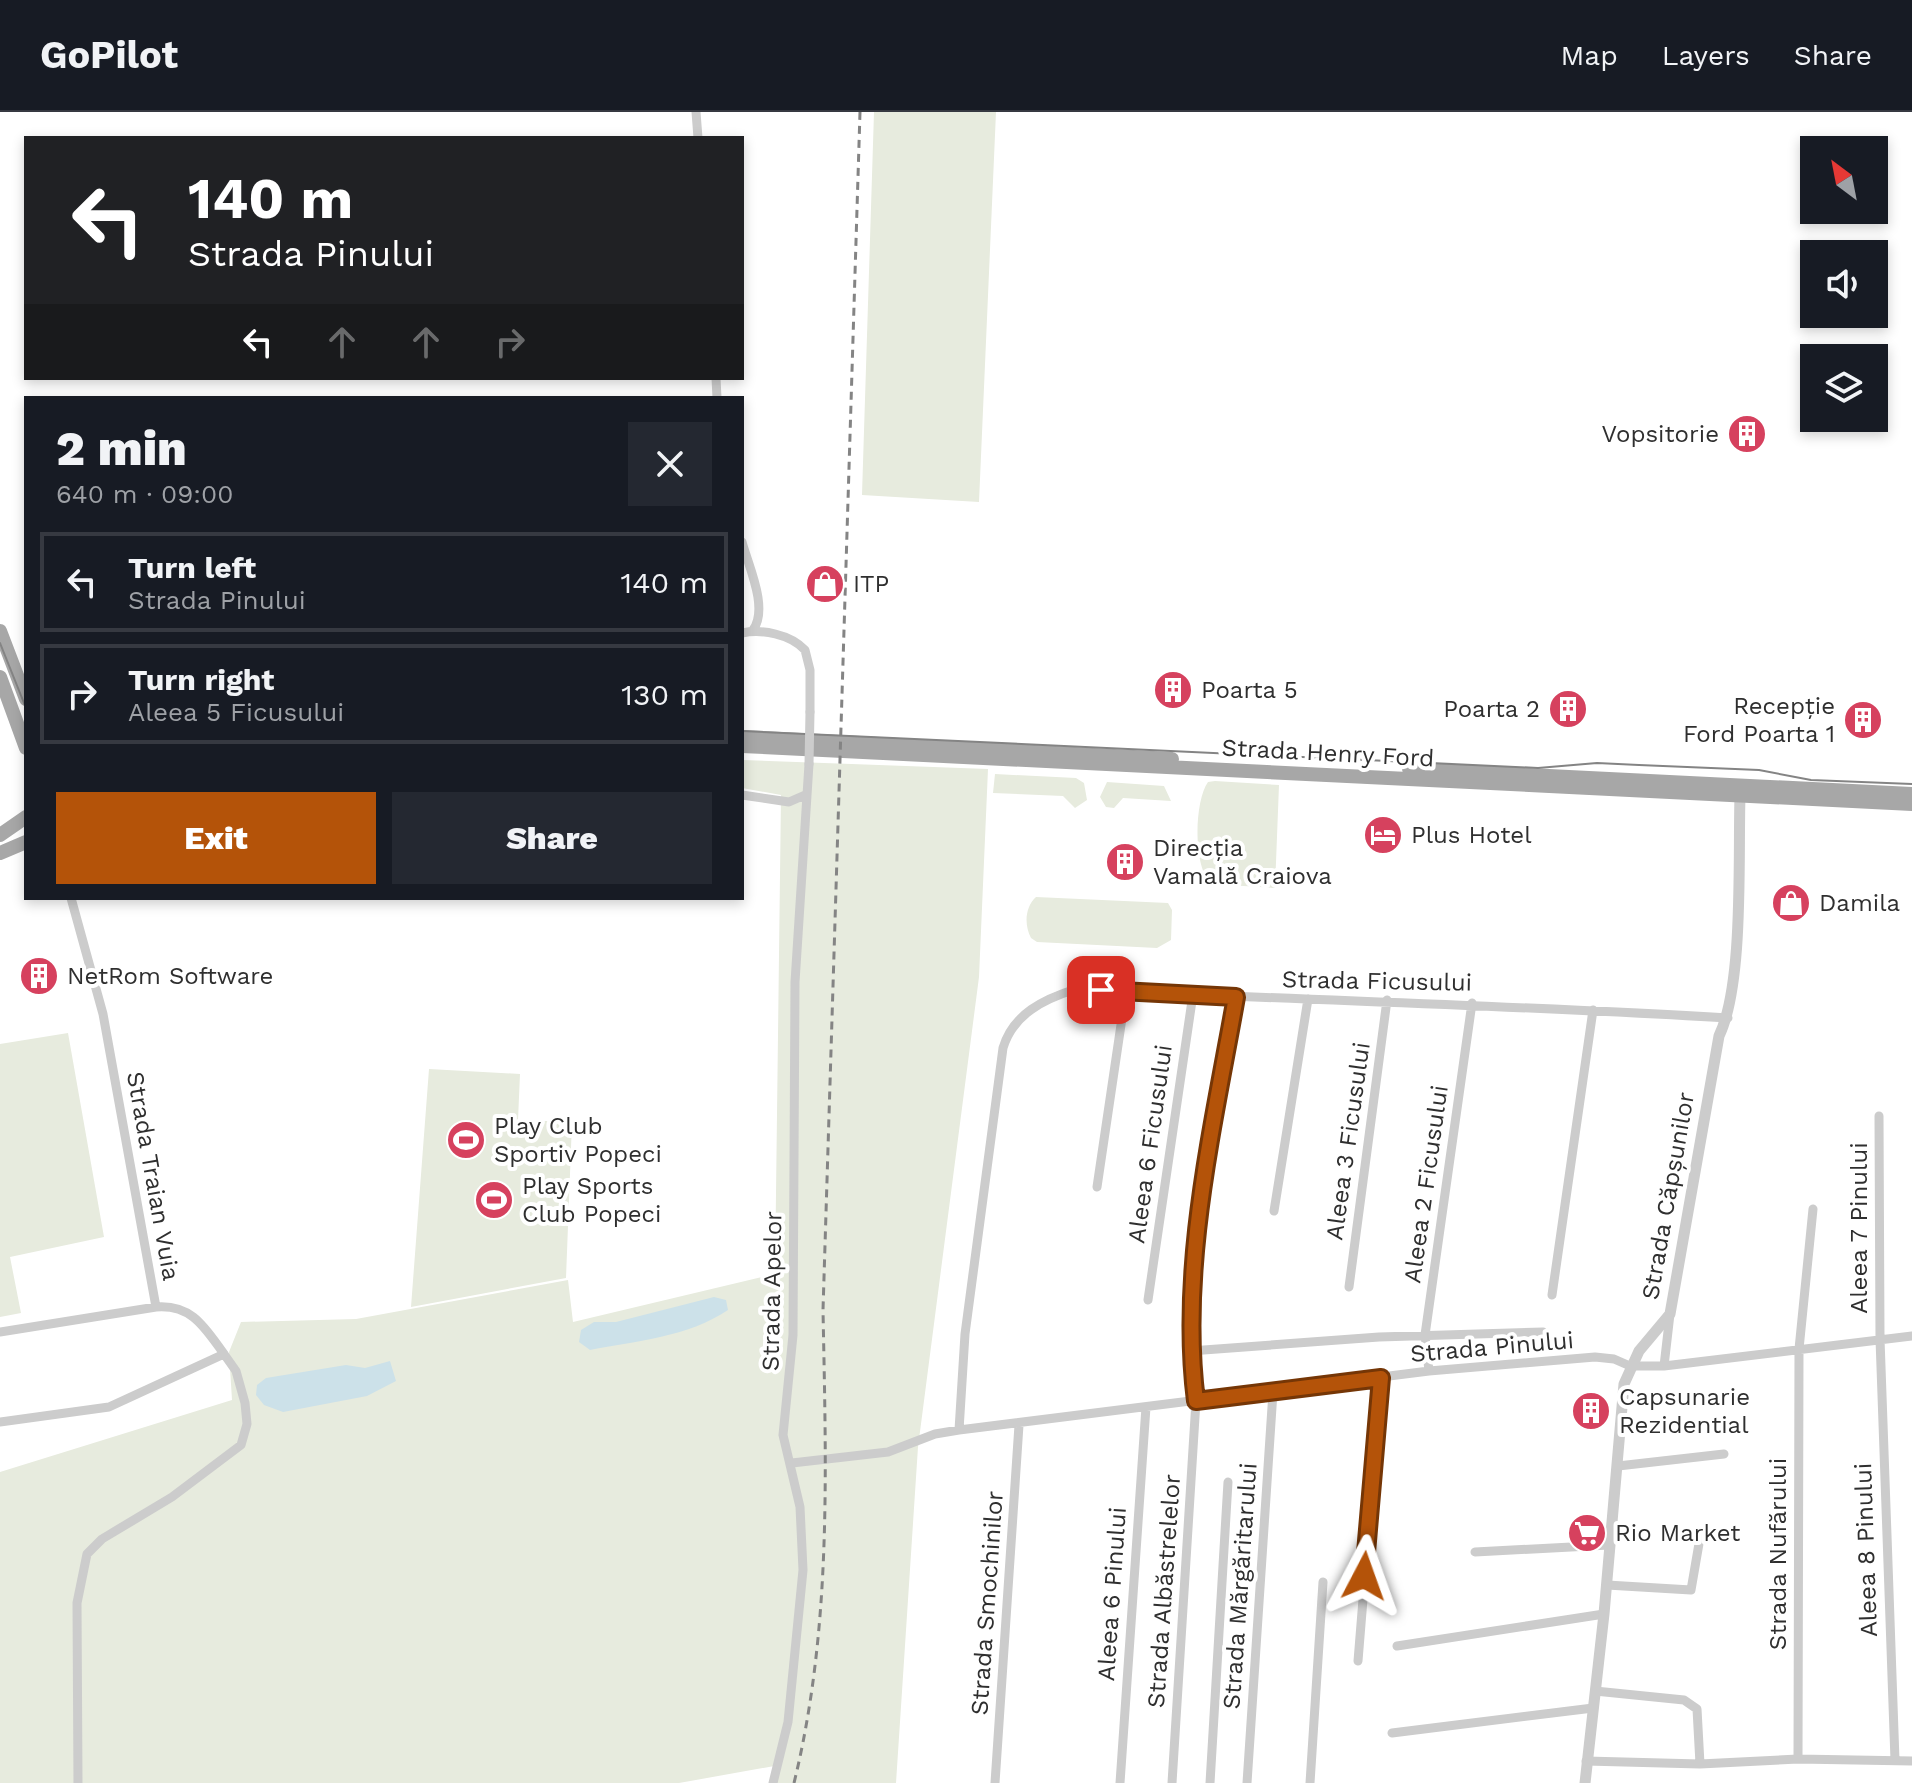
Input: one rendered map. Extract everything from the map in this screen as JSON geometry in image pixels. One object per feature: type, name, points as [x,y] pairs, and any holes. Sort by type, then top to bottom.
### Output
[{"type":"main road","points":[[0,631],[24,694]]},
{"type":"main road","points":[[0,677],[24,743]]},
{"type":"main road","name":"Strada Henry Ford","points":[[744,737],[1912,794]]},
{"type":"main road","name":"Strada Henry Ford","points":[[744,746],[1912,804]]},
{"type":"main road","points":[[0,835],[24,818]]},
{"type":"main road","points":[[0,835],[24,826]]},
{"type":"main road","points":[[0,853],[24,843]]},
{"type":"street","points":[[696,112],[698,136]]},
{"type":"street","points":[[744,550],[758,604],[757,624],[753,630],[744,632]]},
{"type":"street","name":"Strada Apelor","points":[[753,630],[790,639],[805,650],[810,670],[809,764],[805,795],[807,829],[794,1020],[793,1335],[783,1435],[800,1507],[803,1570],[788,1722],[773,1783]]},
{"type":"street","points":[[744,795],[789,802],[805,795]]},
{"type":"street","name":"Strada Căpșunilor","points":[[1585,1783],[1607,1585],[1624,1384],[1639,1351],[1670,1314],[1719,1036],[1728,1018],[1733,979],[1740,796]]},
{"type":"street","name":"Strada Traian Vuia","points":[[0,1332],[156,1307],[103,1014],[72,900]]},
{"type":"street","name":"Strada Ficusului","points":[[959,1430],[965,1334],[1008,1033],[1034,1007],[1053,996],[1076,989],[1472,1003],[1728,1018]]},
{"type":"street","points":[[1097,1187],[1126,991]]},
{"type":"street","name":"Aleea 6 Ficusului","points":[[1148,1300],[1193,994]]},
{"type":"street","name":"Strada Albăstrelelor","points":[[1172,1783],[1196,1401],[1190,1351],[1191,1299],[1212,1130],[1236,997]]},
{"type":"street","points":[[1274,1211],[1308,999]]},
{"type":"street","name":"Aleea 3 Ficusului","points":[[1349,1287],[1387,1000]]},
{"type":"street","name":"Aleea 2 Ficusului","points":[[1429,1371],[1425,1335],[1472,1003]]},
{"type":"street","points":[[1552,1295],[1593,1010]]},
{"type":"street","name":"Aleea 7 Pinului","points":[[1879,1116],[1880,1339]]},
{"type":"street","name":"Strada Nufărului","points":[[1798,1759],[1799,1349],[1813,1209]]},
{"type":"street","points":[[78,1783],[77,1603],[87,1554],[102,1539],[172,1497],[241,1445],[247,1424],[236,1371],[224,1354],[190,1312],[178,1307],[156,1307]]},
{"type":"street","points":[[1664,1366],[1670,1314]]},
{"type":"street","points":[[1190,1351],[1425,1335],[1543,1332]]},
{"type":"street","name":"Strada Pinului","points":[[792,1463],[888,1452],[935,1434],[959,1430],[1019,1425],[1429,1371],[1595,1357],[1614,1359],[1630,1366],[1664,1366],[1912,1336]]},
{"type":"street","name":"Aleea 8 Pinului","points":[[1880,1339],[1895,1760]]},
{"type":"street","points":[[0,1422],[109,1407],[224,1354]]},
{"type":"street","points":[[1358,1661],[1381,1378]]},
{"type":"street","name":"Strada Mărgăritarului","points":[[1247,1783],[1273,1392]]},
{"type":"street","name":"Aleea 6 Pinului","points":[[1120,1783],[1146,1407]]},
{"type":"street","name":"Strada Smochinilor","points":[[995,1783],[1019,1425]]},
{"type":"street","points":[[1618,1466],[1724,1454]]},
{"type":"street","points":[[1210,1783],[1228,1482]]},
{"type":"street","points":[[1607,1585],[1691,1590],[1701,1532]]},
{"type":"street","points":[[1475,1552],[1609,1545]]},
{"type":"street","points":[[1310,1783],[1323,1582]]},
{"type":"street","points":[[1397,1646],[1604,1614]]},
{"type":"street","points":[[1595,1691],[1684,1700],[1697,1709],[1700,1764]]},
{"type":"street","points":[[1392,1733],[1593,1708]]},
{"type":"street","points":[[1586,1761],[1700,1764],[1798,1759],[1912,1761]]},
{"type":"shaded area","points":[[874,112],[996,112],[979,502],[862,495]]},
{"type":"shaded area","points":[[744,760],[988,769],[979,977],[918,1447],[896,1783],[776,1783],[780,1765],[679,1783],[0,1783],[0,1472],[232,1400],[229,1352],[241,1322],[356,1319],[568,1280],[573,1322],[775,1274],[781,795],[744,788]]},
{"type":"shaded area","points":[[995,774],[1076,778],[1084,783],[1087,800],[1075,808],[1063,796],[993,793]]},
{"type":"shaded area","points":[[1107,782],[1164,786],[1171,801],[1123,798],[1114,808],[1106,807],[1100,797]]},
{"type":"shaded area","points":[[1208,782],[1279,785],[1275,888],[1211,884],[1205,876],[1198,850],[1198,819],[1203,791]]},
{"type":"shaded area","points":[[1036,897],[1168,903],[1172,910],[1171,940],[1157,948],[1037,942],[1031,938],[1027,922],[1028,911]]},
{"type":"shaded area","points":[[68,1033],[104,1237],[10,1257],[21,1313],[0,1317],[0,1044]]},
{"type":"shaded area","name":"Play Sports Club Popeci","points":[[429,1069],[520,1074],[518,1120],[572,1122],[566,1278],[411,1307]]},
{"type":"water","points":[[714,1297],[726,1300],[728,1310],[679,1332],[590,1350],[579,1342],[581,1330],[594,1322],[616,1322]]},
{"type":"water","points":[[390,1361],[396,1381],[367,1396],[283,1412],[264,1405],[256,1395],[257,1385],[266,1378],[346,1365],[365,1368]]},
{"type":"tram line","points":[[0,643],[24,703]]},
{"type":"tram line","points":[[744,731],[1538,768],[1597,763],[1759,770],[1811,780],[1912,784]]},
{"type":"railway","points":[[794,1783],[815,1666],[824,1548],[823,1310],[860,112]]},
{"type":"place","name":"Vopsitorie","points":[[1747,434]]},
{"type":"place","name":"ITP","points":[[825,584]]},
{"type":"place","name":"Poarta 5","points":[[1173,690]]},
{"type":"place","name":"Poarta 2","points":[[1568,709]]},
{"type":"place","name":"Recepție Ford Poarta 1","points":[[1863,720]]},
{"type":"place","name":"Plus Hotel","points":[[1383,835]]},
{"type":"place","name":"Direcția Vamală Craiova","points":[[1125,862]]},
{"type":"place","name":"Damila","points":[[1791,903]]},
{"type":"place","name":"NetRom Software","points":[[39,976]]},
{"type":"place","name":"Play Club Sportiv Popeci","points":[[466,1140]]},
{"type":"place","name":"Play Sports Club Popeci","points":[[494,1200]]},
{"type":"place","name":"Capsunarie Rezidential","points":[[1591,1411]]},
{"type":"place","name":"Rio Market","points":[[1587,1533]]},
{"type":"route","points":[[1101,990],[1236,997],[1212,1130],[1191,1299],[1190,1351],[1196,1401],[1381,1378],[1364,1576]]}]
